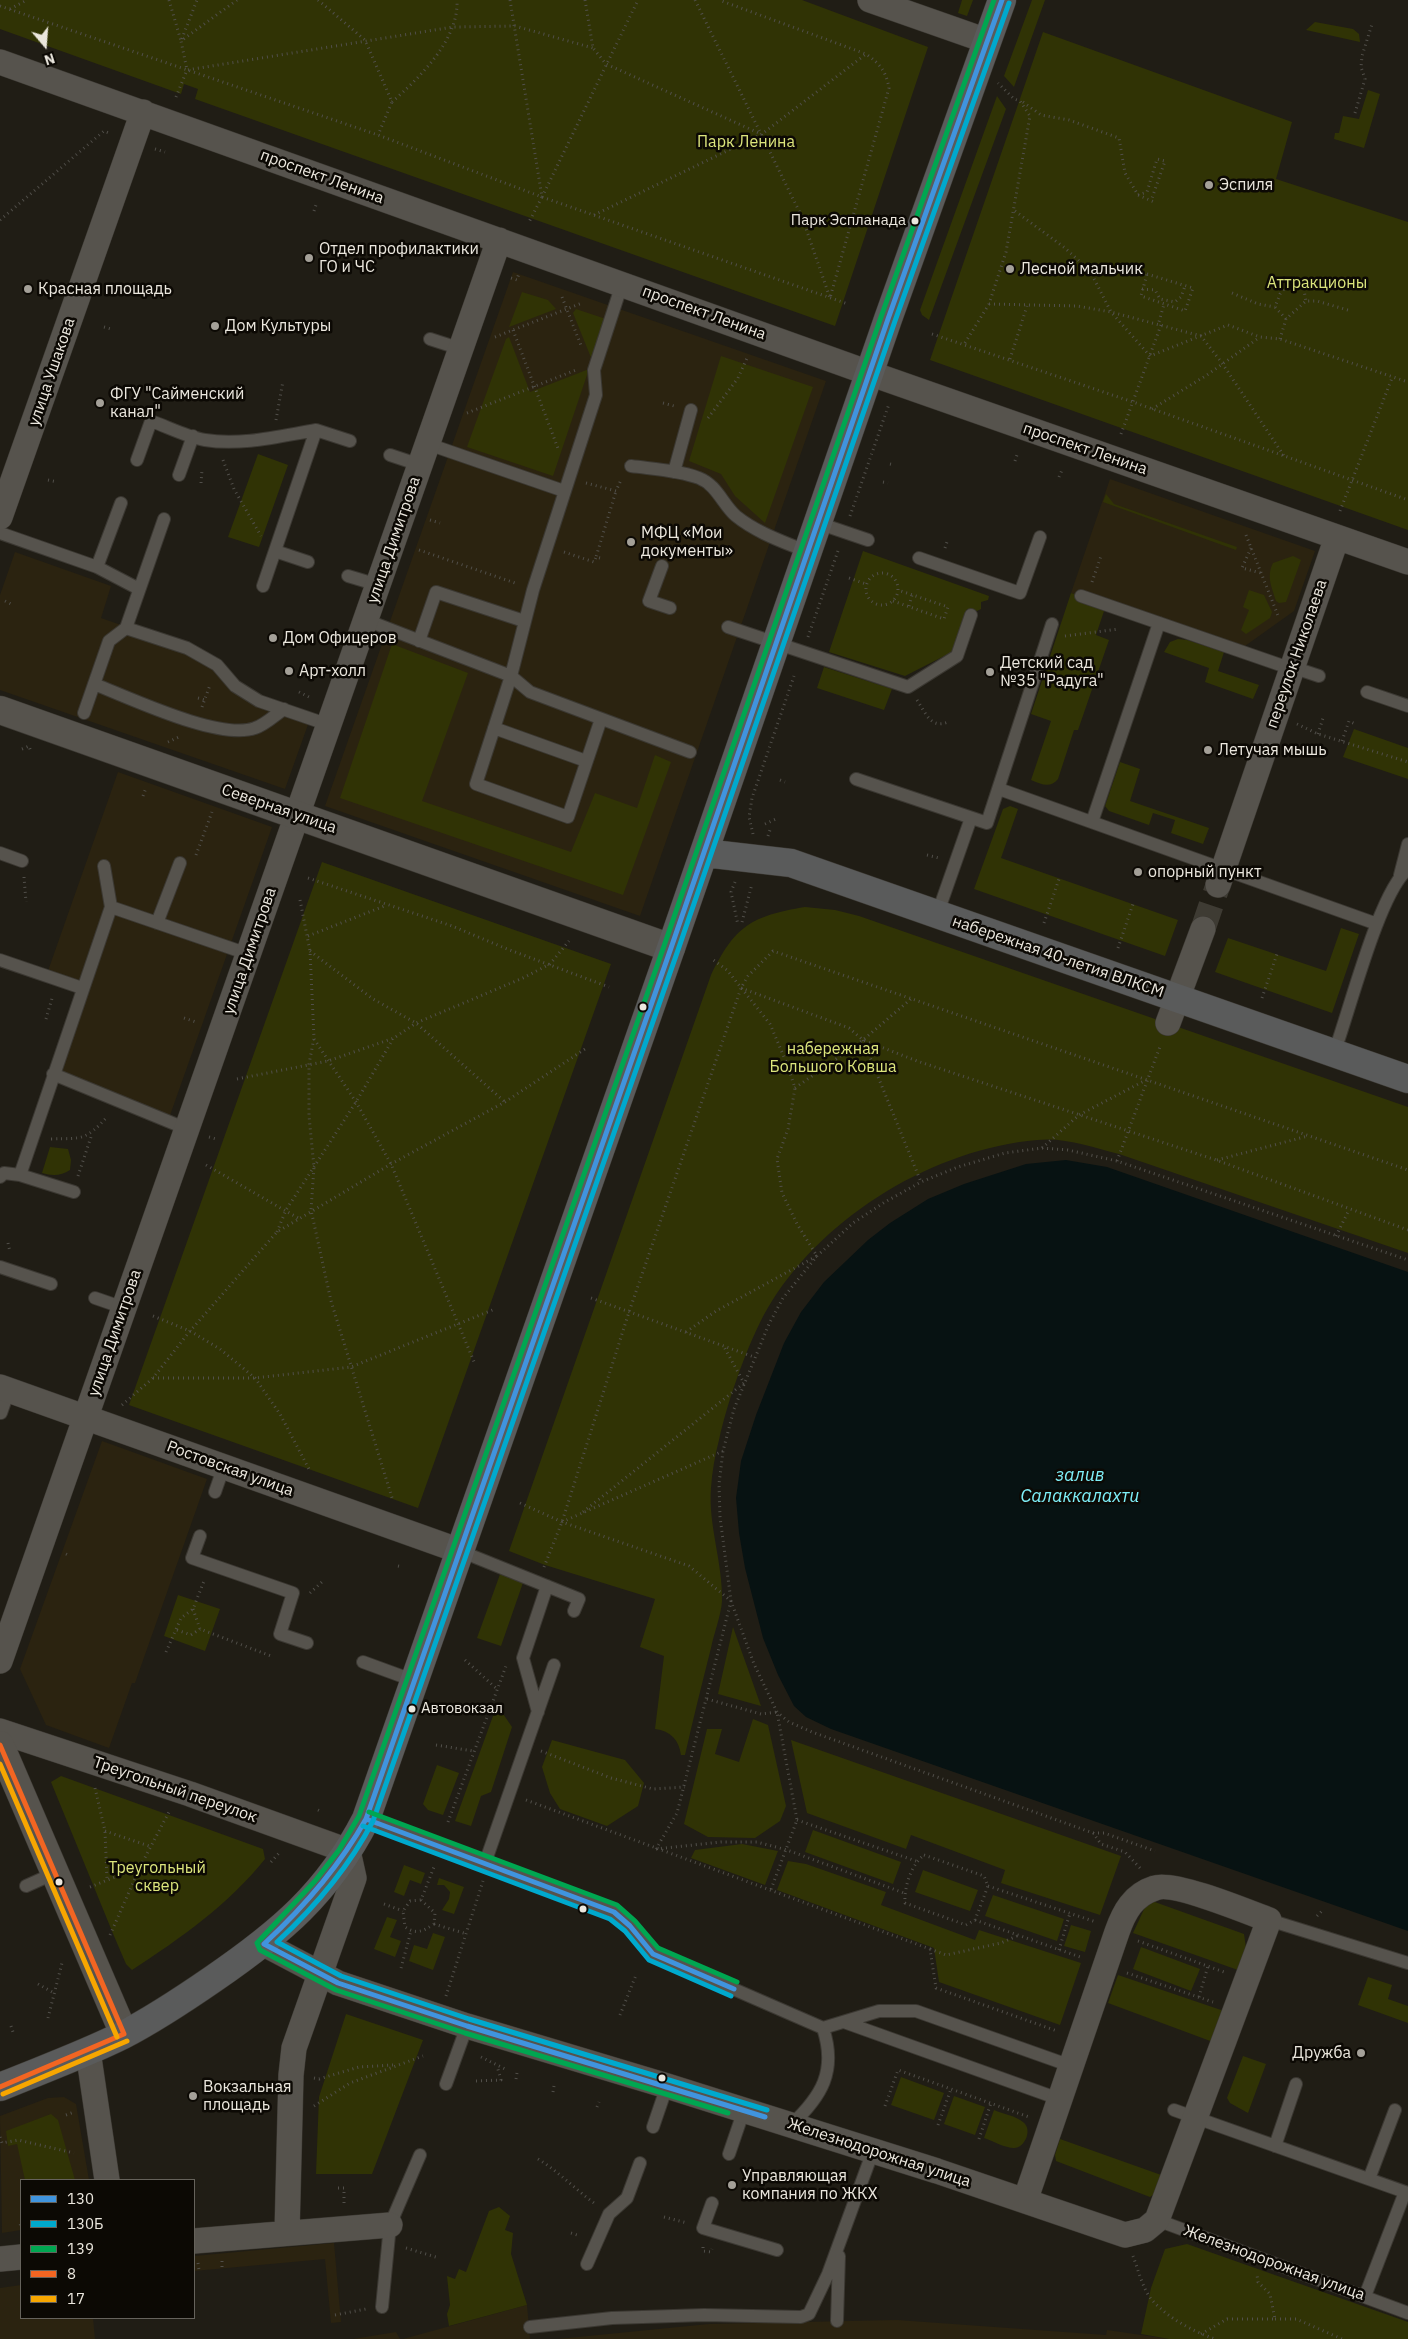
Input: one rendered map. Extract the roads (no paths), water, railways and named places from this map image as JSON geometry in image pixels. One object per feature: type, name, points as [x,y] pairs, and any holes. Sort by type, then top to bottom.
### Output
[{"type":"main road","points":[[0,2087],[124,2034],[173,2006],[264,1944],[316,1894],[348,1851],[366,1819],[671,948],[869,373],[1002,0]]},
{"type":"main road","name":"Северная улица","points":[[0,710],[671,948]]},
{"type":"main road","name":"набережная 40-летия ВЛКСМ","points":[[704,853],[791,863],[937,915],[1173,1011],[1334,1053],[1408,1079]]},
{"type":"main road","points":[[0,1745],[124,2034]]},
{"type":"street","points":[[870,0],[988,41]]},
{"type":"street","name":"проспект Ленина","points":[[0,62],[869,373],[1408,562]]},
{"type":"street","name":"улица Ушакова","points":[[0,518],[143,112]]},
{"type":"street","name":"улица Димитрова","points":[[0,1661],[499,240]]},
{"type":"street","name":"переулок Николаева","points":[[1220,877],[1337,537]]},
{"type":"street","points":[[1173,1011],[1203,928]]},
{"type":"street","name":"Ростовская улица","points":[[4,1388],[460,1551]]},
{"type":"street","name":"Треугольный переулок","points":[[0,1731],[181,1791],[348,1851]]},
{"type":"street","points":[[288,2233],[291,2075],[294,2048],[354,1878],[348,1851]]},
{"type":"street","points":[[1025,2201],[1124,1912],[1137,1897],[1157,1887],[1180,1889],[1270,1920],[1186,2114],[1158,2220]]},
{"type":"street","name":"Железнодорожная улица","points":[[264,1944],[338,1983],[467,2026],[667,2086],[873,2151],[1124,2235],[1145,2230],[1158,2220]]},
{"type":"street","points":[[88,2051],[106,2179]]},
{"type":"street","points":[[195,2241],[390,2225]]},
{"type":"street","points":[[0,2259],[20,2257]]},
{"type":"lane","points":[[601,719],[568,817],[476,784],[511,676],[524,621],[546,547],[596,395],[592,365],[622,284]]},
{"type":"lane","points":[[430,339],[461,349]]},
{"type":"lane","points":[[674,472],[691,410]]},
{"type":"lane","points":[[137,460],[150,421],[204,440],[235,441],[316,430],[350,441]]},
{"type":"lane","points":[[263,586],[316,430]]},
{"type":"lane","points":[[179,475],[193,436]]},
{"type":"lane","points":[[390,455],[424,455],[564,491]]},
{"type":"lane","points":[[631,466],[674,472],[700,479],[717,491],[735,516],[762,533],[808,552]]},
{"type":"lane","points":[[97,567],[121,503]]},
{"type":"lane","points":[[84,713],[109,641],[126,628],[164,518]]},
{"type":"lane","points":[[818,523],[868,540]]},
{"type":"lane","points":[[0,534],[97,567],[139,589]]},
{"type":"lane","points":[[919,558],[1020,593],[1040,537]]},
{"type":"lane","points":[[275,551],[308,562]]},
{"type":"lane","points":[[662,566],[649,601],[670,608]]},
{"type":"lane","points":[[348,576],[378,585]]},
{"type":"lane","points":[[419,641],[436,592],[524,621]]},
{"type":"lane","points":[[1084,597],[1319,676]]},
{"type":"lane","points":[[728,627],[908,687],[957,656],[971,615]]},
{"type":"lane","points":[[366,620],[511,676],[530,692],[690,752]]},
{"type":"lane","points":[[1092,822],[1159,623]]},
{"type":"lane","points":[[856,779],[987,823],[1052,624]]},
{"type":"lane","points":[[126,628],[187,648],[217,665],[235,686],[259,701],[329,725]]},
{"type":"lane","points":[[94,684],[197,723],[228,731],[255,728],[284,709]]},
{"type":"lane","points":[[1367,692],[1408,706]]},
{"type":"lane","points":[[494,728],[586,761]]},
{"type":"lane","points":[[999,789],[1092,822],[1220,877],[1377,924]]},
{"type":"lane","points":[[937,915],[971,818]]},
{"type":"lane","points":[[1334,1053],[1377,924],[1404,872],[1408,844]]},
{"type":"lane","points":[[0,854],[22,861]]},
{"type":"lane","points":[[158,923],[180,863]]},
{"type":"lane","points":[[20,1175],[111,907],[104,866]]},
{"type":"lane","points":[[111,907],[248,954]]},
{"type":"lane","points":[[0,960],[82,988]]},
{"type":"lane","points":[[53,1074],[187,1129]]},
{"type":"lane","points":[[0,1177],[4,1173],[20,1175],[74,1192]]},
{"type":"lane","points":[[0,1267],[51,1284]]},
{"type":"lane","points":[[94,1298],[124,1308]]},
{"type":"lane","points":[[1,1413],[4,1388]]},
{"type":"lane","points":[[215,1492],[224,1466]]},
{"type":"lane","points":[[200,1536],[192,1558],[293,1593],[280,1634],[307,1643]]},
{"type":"lane","points":[[460,1551],[579,1599],[574,1611]]},
{"type":"lane","points":[[538,1712],[523,1658],[543,1584]]},
{"type":"lane","points":[[363,1662],[415,1681]]},
{"type":"lane","points":[[485,1863],[554,1666]]},
{"type":"lane","points":[[366,1819],[614,1912],[630,1926],[653,1954],[823,2028],[879,2011],[916,2011],[1071,2066]]},
{"type":"lane","points":[[26,1886],[56,1873]]},
{"type":"lane","points":[[1270,1920],[1408,1962]]},
{"type":"lane","points":[[844,2022],[1059,2099]]},
{"type":"lane","points":[[446,2084],[467,2026]]},
{"type":"lane","points":[[791,2125],[807,2110],[820,2090],[826,2074],[829,2047],[823,2028]]},
{"type":"lane","points":[[1276,2146],[1296,2084]]},
{"type":"lane","points":[[653,2127],[667,2086]]},
{"type":"lane","points":[[729,2154],[744,2110]]},
{"type":"lane","points":[[1370,2179],[1395,2110]]},
{"type":"lane","points":[[1186,2114],[1406,2192],[1365,2296]]},
{"type":"lane","points":[[530,2327],[639,2317],[704,2315],[801,2317],[809,2314],[828,2274],[873,2151]]},
{"type":"lane","points":[[382,2306],[390,2225],[420,2155]]},
{"type":"lane","points":[[587,2264],[609,2214],[627,2198],[640,2163]]},
{"type":"lane","points":[[712,2203],[703,2228],[778,2250]]},
{"type":"lane","name":"Железнодорожная улица","points":[[1158,2220],[1408,2313]]},
{"type":"lane","points":[[837,2321],[839,2243]]},
{"type":"water","name":"залив Салаккалахти","points":[[1066,1160],[1107,1167],[1408,1272],[1408,1931],[831,1729],[806,1717],[794,1706],[778,1675],[763,1638],[745,1568],[736,1498],[741,1461],[756,1415],[784,1343],[801,1312],[824,1282],[868,1240],[890,1223],[928,1199],[964,1184],[1026,1164]]},
{"type":"tunnel","points":[[1203,929],[1218,885]]},
{"type":"place","name":"Эспиля","points":[[1209,185]]},
{"type":"place","name":"Парк Эспланада","points":[[915,221]]},
{"type":"place","name":"Отдел профилактики ГО и ЧС","points":[[309,258]]},
{"type":"place","name":"Лесной мальчик","points":[[1010,269]]},
{"type":"place","name":"Красная площадь","points":[[28,289]]},
{"type":"place","name":"Дом Культуры","points":[[215,326]]},
{"type":"place","name":"ФГУ \"Сайменский канал\"","points":[[100,403]]},
{"type":"place","name":"МФЦ «Мои документы»","points":[[631,542]]},
{"type":"place","name":"Дом Офицеров","points":[[273,638]]},
{"type":"place","name":"Арт-холл","points":[[289,671]]},
{"type":"place","name":"Детский сад №35 \"Радуга\"","points":[[990,672]]},
{"type":"place","name":"Летучая мышь","points":[[1208,750]]},
{"type":"place","name":"опорный пункт","points":[[1138,872]]},
{"type":"place","name":"Автовокзал","points":[[412,1709]]},
{"type":"place","name":"Дружба","points":[[1361,2053]]},
{"type":"place","name":"Вокзальная площадь","points":[[193,2096]]},
{"type":"place","name":"Управляющая компания по ЖКХ","points":[[732,2185]]},
{"type":"park label","name":"Парк Ленина","points":[[746,142]]},
{"type":"park label","name":"Аттракционы","points":[[1317,283]]},
{"type":"park label","name":"набережная Большого Ковша","points":[[833,1058]]},
{"type":"park label","name":"Треугольный сквер","points":[[157,1877]]}]
